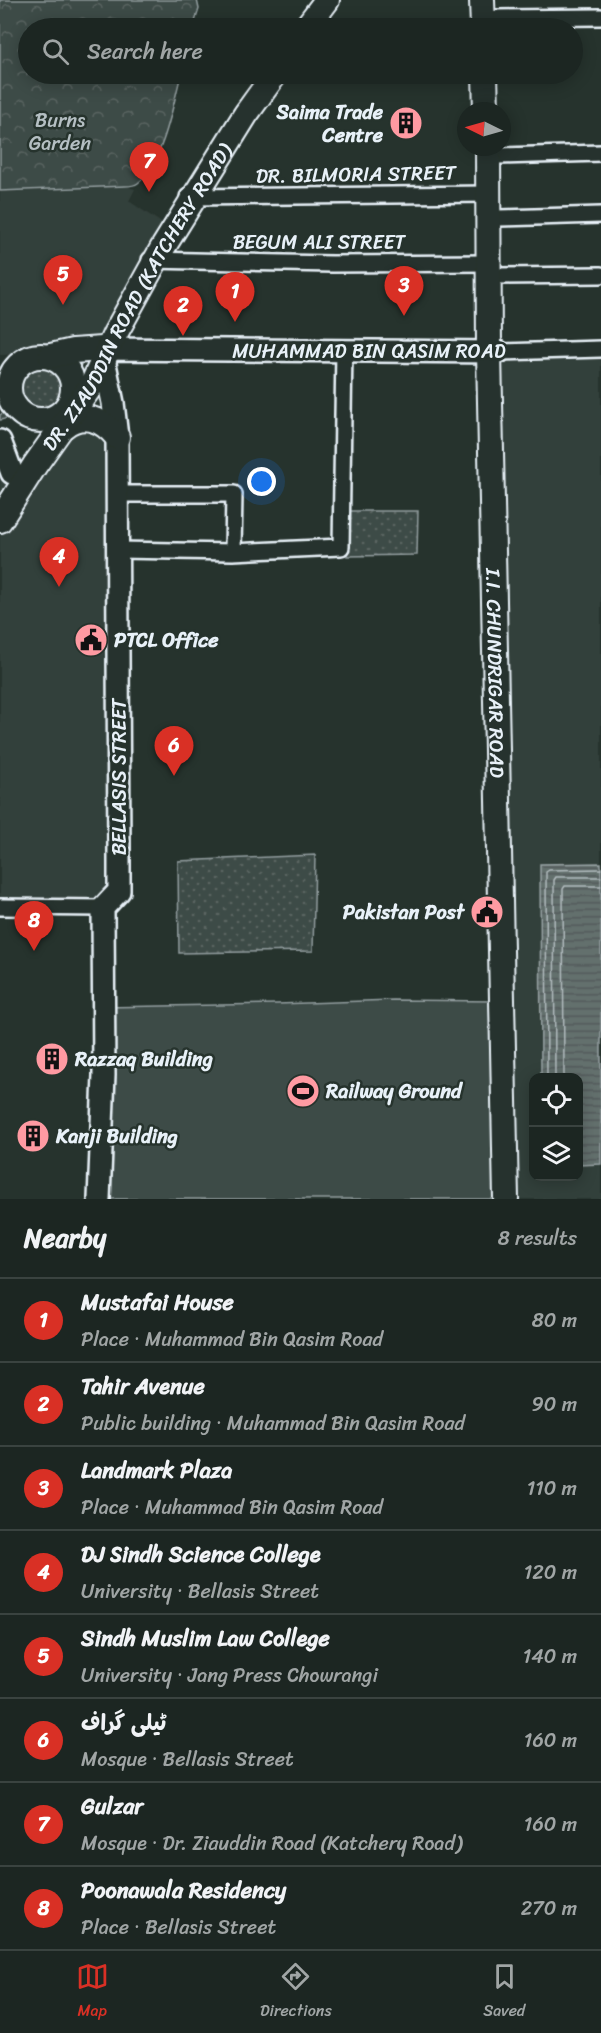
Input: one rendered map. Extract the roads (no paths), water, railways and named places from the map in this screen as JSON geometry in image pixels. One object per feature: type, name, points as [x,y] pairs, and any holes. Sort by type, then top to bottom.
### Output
[{"type":"main road","points":[[302,18],[314,0]]},
{"type":"main road","points":[[314,18],[327,0]]},
{"type":"main road","name":"DR. ZIAUDDIN ROAD (KATCHERY ROAD)","points":[[192,197],[242,108],[258,84]]},
{"type":"main road","name":"DR. ZIAUDDIN ROAD (KATCHERY ROAD)","points":[[0,520],[105,353],[153,261],[192,197],[268,84]]},
{"type":"main road","points":[[485,84],[486,102]]},
{"type":"main road","points":[[497,84],[498,102]]},
{"type":"main road","name":"I.I. CHUNDRIGAR ROAD","points":[[494,156],[488,194],[494,270],[506,1199]]},
{"type":"main road","name":"I.I. CHUNDRIGAR ROAD","points":[[494,270],[499,218],[495,156]]},
{"type":"main road","points":[[105,353],[73,351],[51,356],[12,358],[13,373],[8,384],[11,400],[23,415],[41,420],[65,415],[72,419],[86,418],[106,425],[117,437]]},
{"type":"main road","name":"I.I. CHUNDRIGAR ROAD","points":[[494,352],[516,1199]]},
{"type":"main road","points":[[51,356],[65,365],[71,374],[73,385],[65,415]]},
{"type":"main road","name":"DR. ZIAUDDIN ROAD (KATCHERY ROAD)","points":[[6,482],[47,426],[65,415]]},
{"type":"street","points":[[491,15],[601,17]]},
{"type":"street","points":[[511,150],[601,153]]},
{"type":"street","name":"DR. BILMORIA STREET","points":[[192,197],[488,194]]},
{"type":"street","points":[[499,218],[601,215]]},
{"type":"street","name":"BEGUM ALI STREET","points":[[153,261],[332,264],[601,276]]},
{"type":"street","name":"MUHAMMAD BIN QASIM ROAD","points":[[105,353],[344,350],[494,352],[601,349]]},
{"type":"street","points":[[118,550],[233,552],[341,547],[344,350]]},
{"type":"street","name":"BELLASIS STREET","points":[[103,908],[119,891],[117,437],[105,353]]},
{"type":"street","points":[[0,441],[6,482]]},
{"type":"street","points":[[117,494],[234,494],[233,552]]},
{"type":"street","points":[[0,907],[103,908],[104,1075],[99,1199]]},
{"type":"water","points":[[601,863],[601,1164],[583,1165],[583,1073],[541,1073],[540,864]]},
{"type":"place","name":"Saima Trade Centre","points":[[406,123]]},
{"type":"place","name":"Gulzar","points":[[149,192]]},
{"type":"place","name":"Sindh Muslim Law College","points":[[63,305]]},
{"type":"place","name":"Landmark Plaza","points":[[404,316]]},
{"type":"place","name":"Mustafai House","points":[[235,322]]},
{"type":"place","name":"Tahir Avenue","points":[[183,336]]},
{"type":"place","name":"DJ Sindh Science College","points":[[59,587]]},
{"type":"place","name":"PTCL Office","points":[[91,640]]},
{"type":"place","name":"ٹیلی گراف","points":[[174,776]]},
{"type":"place","name":"Pakistan Post","points":[[487,912]]},
{"type":"place","name":"Poonawala Residency","points":[[34,951]]},
{"type":"place","name":"Razzaq Building","points":[[52,1059]]},
{"type":"place","name":"Railway Ground","points":[[303,1091]]},
{"type":"place","name":"Kanji Building","points":[[33,1136]]},
{"type":"park label","name":"Burns Garden","points":[[60,132]]}]
